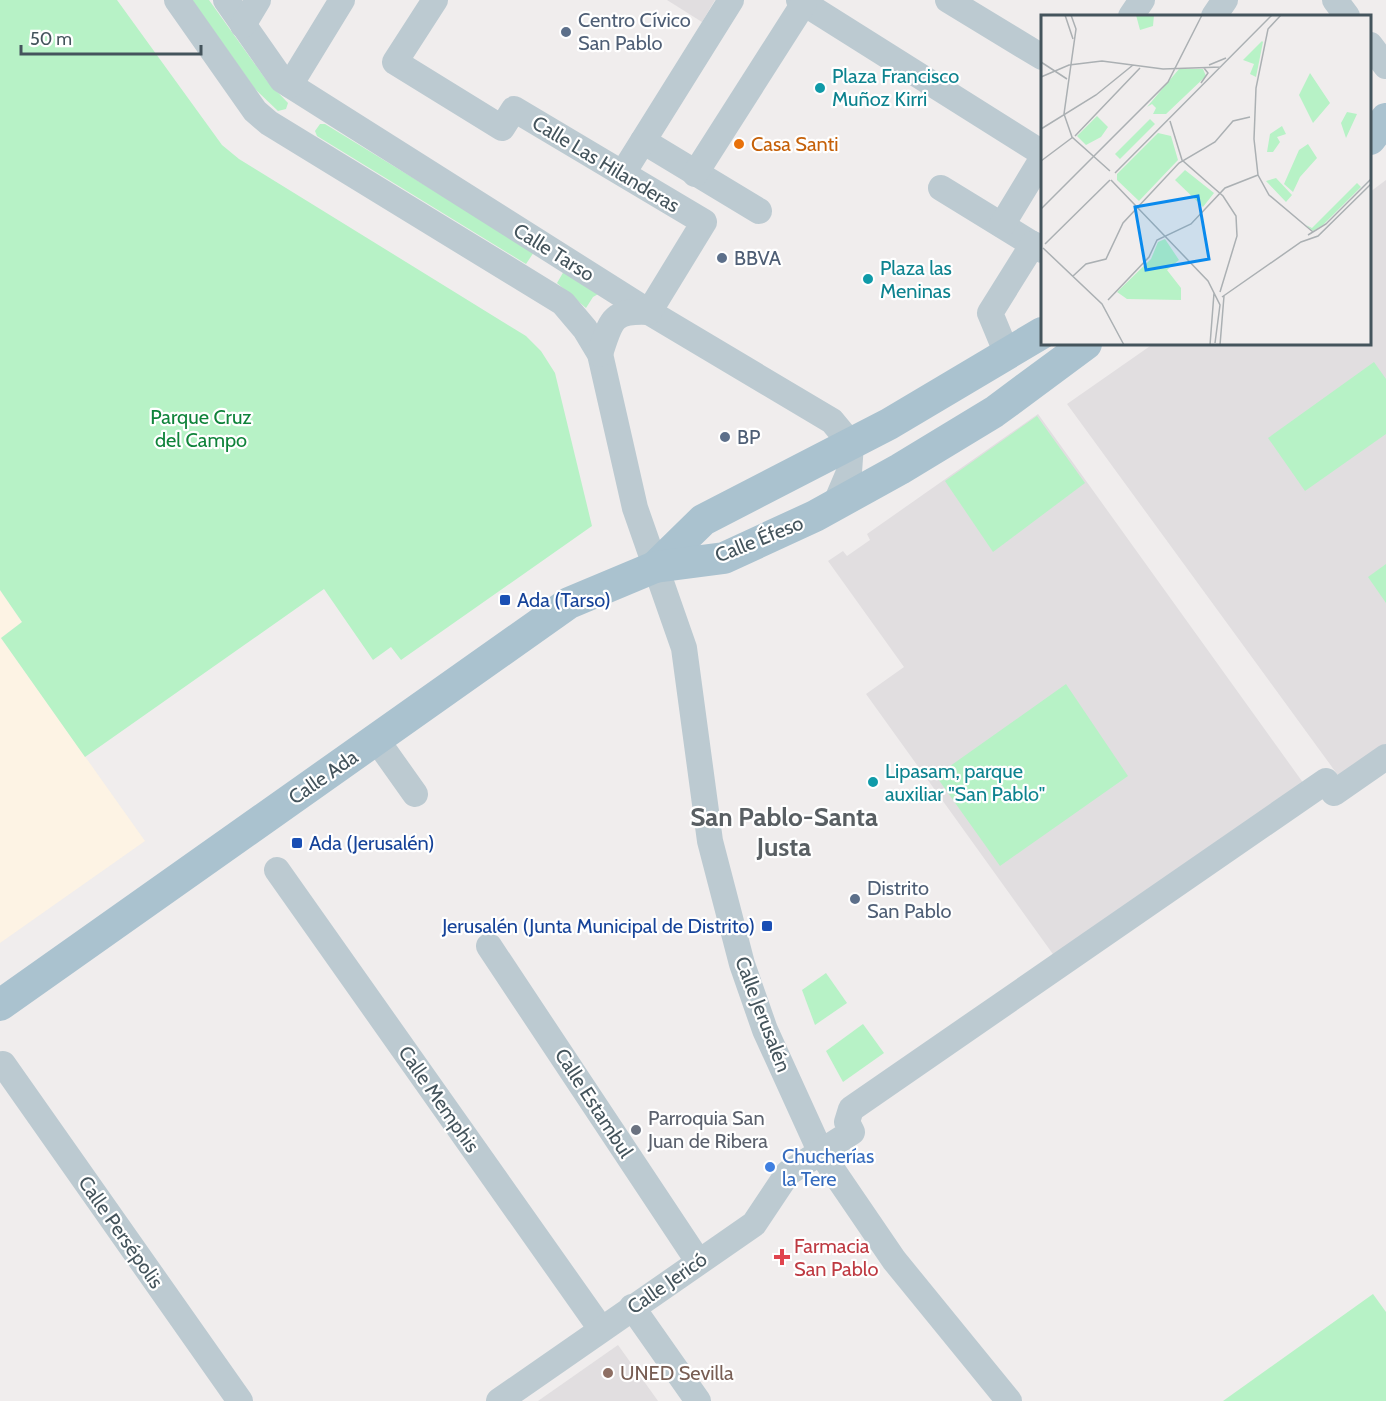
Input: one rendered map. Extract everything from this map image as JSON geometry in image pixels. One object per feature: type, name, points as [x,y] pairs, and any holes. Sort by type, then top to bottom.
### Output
[{"type":"main road","points":[[1371,106],[1386,101]]},
{"type":"main road","points":[[1371,138],[1386,119]]},
{"type":"main road","name":"Calle Éfeso","points":[[656,567],[703,520],[889,424],[1041,334]]},
{"type":"main road","name":"Calle Éfeso","points":[[656,567],[724,558],[835,505],[994,412],[1085,345]]},
{"type":"main road","name":"Calle Ada","points":[[0,1005],[569,603],[656,567]]},
{"type":"street","name":"Calle Tarso","points":[[177,0],[255,111],[280,130],[563,303],[585,329],[600,354],[635,508],[656,567]]},
{"type":"street","name":"Calle Tarso","points":[[226,0],[282,80],[649,312],[832,421],[851,444]]},
{"type":"street","points":[[243,25],[258,0]]},
{"type":"street","points":[[290,85],[342,0]]},
{"type":"street","name":"Calle Las Hilanderas","points":[[435,0],[395,62],[502,128],[514,109],[704,222],[649,312]]},
{"type":"street","points":[[622,173],[731,0]]},
{"type":"street","points":[[948,0],[1041,56]]},
{"type":"street","points":[[1132,15],[1142,0]]},
{"type":"street","points":[[1215,15],[1225,0]]},
{"type":"street","points":[[1335,0],[1346,15]]},
{"type":"street","points":[[695,174],[801,2],[1041,152]]},
{"type":"street","points":[[1371,46],[1386,66]]},
{"type":"street","name":"Calle Las Hilanderas","points":[[643,141],[759,211]]},
{"type":"street","points":[[1002,225],[1041,161]]},
{"type":"street","points":[[940,188],[1038,247],[990,313],[1007,354]]},
{"type":"street","points":[[600,354],[615,318],[628,310],[649,312]]},
{"type":"street","points":[[835,505],[849,472],[851,444]]},
{"type":"street","name":"Calle Jerusalén","points":[[656,567],[684,648],[710,841],[742,964],[765,1030],[821,1153],[894,1260],[1009,1401]]},
{"type":"street","points":[[376,739],[415,794]]},
{"type":"street","name":"Calle Jericó","points":[[499,1401],[754,1224],[788,1173],[852,1132],[847,1122],[851,1109],[1326,781],[1334,793],[1386,757]]},
{"type":"street","name":"Calle Memphis","points":[[277,870],[601,1329]]},
{"type":"street","name":"Calle Estambul","points":[[489,946],[698,1261]]},
{"type":"street","name":"Calle Persépolis","points":[[3,1064],[240,1401]]},
{"type":"street","points":[[632,1307],[698,1401]]},
{"type":"shaded area","points":[[667,0],[715,0],[702,22]]},
{"type":"shaded area","points":[[1386,180],[1386,746],[1340,778],[1067,404],[1152,345],[1371,345],[1371,191]]},
{"type":"shaded area","points":[[1038,414],[1304,784],[1055,957],[866,694],[904,667],[828,561],[843,551],[847,556],[870,540],[867,534]]},
{"type":"shaded area","points":[[0,590],[22,622],[1,638],[145,841],[0,943]]},
{"type":"shaded area","name":"UNED Sevilla","points":[[618,1345],[658,1401],[538,1401]]},
{"type":"green space","name":"Parque Cruz del Campo","points":[[0,0],[117,0],[222,145],[239,159],[526,336],[541,351],[555,373],[592,526],[401,660],[391,647],[373,660],[324,589],[85,757],[1,638],[22,622],[0,590]]},
{"type":"green space","points":[[192,0],[209,0],[267,81],[288,103],[286,109],[278,111],[255,89]]},
{"type":"green space","points":[[320,124],[325,124],[534,252],[526,264],[317,136],[315,131]]},
{"type":"green space","points":[[564,271],[600,293],[593,297],[586,308],[557,283]]},
{"type":"green space","points":[[1374,362],[1386,379],[1386,434],[1305,491],[1268,438]]},
{"type":"green space","points":[[1037,416],[1085,483],[993,552],[945,481]]},
{"type":"green space","points":[[1386,564],[1386,603],[1368,577]]},
{"type":"green space","points":[[1066,684],[1128,776],[1000,866],[936,776]]},
{"type":"green space","points":[[826,973],[847,1003],[815,1025],[802,990]]},
{"type":"green space","points":[[863,1024],[884,1053],[843,1082],[826,1051]]},
{"type":"green space","points":[[1373,1294],[1386,1312],[1386,1401],[1223,1401]]},
{"type":"place","name":"Centro Cívico San Pablo","points":[[566,32]]},
{"type":"place","name":"Plaza Francisco Muñoz Kirri","points":[[820,88]]},
{"type":"place","name":"Casa Santi","points":[[739,144]]},
{"type":"place","name":"BBVA","points":[[722,258]]},
{"type":"place","name":"Plaza las Meninas","points":[[868,279]]},
{"type":"place","name":"BP","points":[[725,437]]},
{"type":"place","name":"Ada (Tarso)","points":[[505,600]]},
{"type":"place","name":"Lipasam, parque auxiliar \"San Pablo\"","points":[[873,782]]},
{"type":"place","name":"Ada (Jerusalén)","points":[[297,843]]},
{"type":"place","name":"Distrito San Pablo","points":[[855,899]]},
{"type":"place","name":"Jerusalén (Junta Municipal de Distrito)","points":[[767,926]]},
{"type":"place","name":"Parroquia San Juan de Ribera","points":[[636,1130]]},
{"type":"place","name":"Chucherías la Tere","points":[[770,1167]]},
{"type":"place","name":"Farmacia San Pablo","points":[[782,1257]]},
{"type":"place","name":"UNED Sevilla","points":[[608,1373]]},
{"type":"district","name":"San Pablo-Santa Justa","points":[[784,832]]}]
